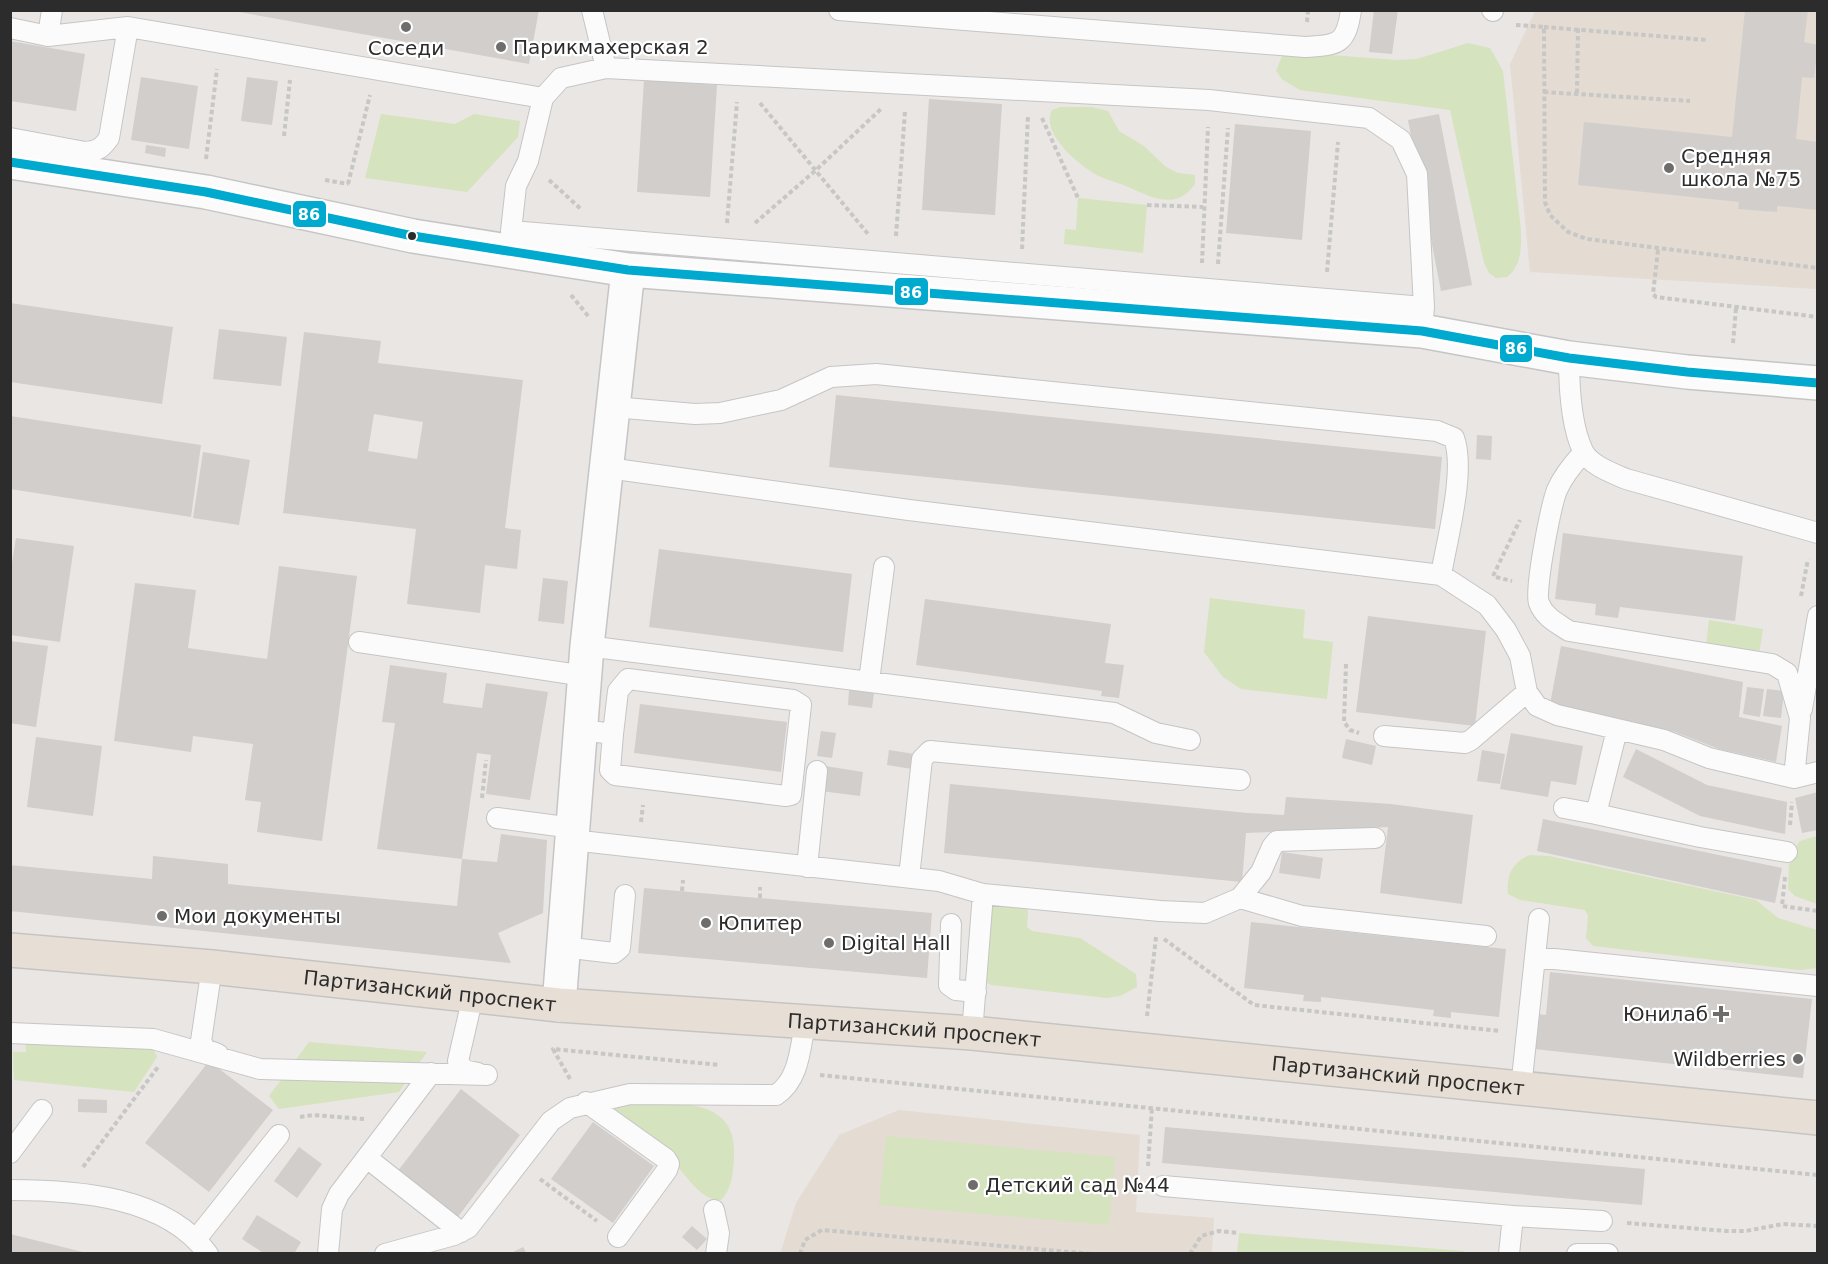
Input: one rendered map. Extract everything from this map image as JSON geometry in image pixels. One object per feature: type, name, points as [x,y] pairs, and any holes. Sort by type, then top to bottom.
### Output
[{"type":"main road","name":"Партизанский проспект","points":[[10,950],[212,967],[559,1005],[806,1024],[972,1033],[1818,1118]]},
{"type":"street","points":[[10,162],[206,192],[413,236],[512,242],[622,256],[1423,319],[1569,358],[1687,372],[1818,383]]},
{"type":"street","points":[[559,1005],[573,834],[597,732],[586,661],[608,468],[622,256]]},
{"type":"lane","points":[[48,36],[52,10]]},
{"type":"lane","points":[[592,10],[606,68]]},
{"type":"lane","points":[[839,10],[1305,47],[1327,46],[1340,41],[1348,34],[1351,10]]},
{"type":"lane","points":[[10,138],[86,152],[97,151],[104,145],[109,138],[128,27]]},
{"type":"lane","points":[[10,28],[48,36],[128,27],[543,98]]},
{"type":"lane","points":[[512,242],[516,186],[528,161],[543,98],[561,78],[606,68],[1209,100],[1369,118],[1401,140],[1417,174],[1423,319],[1325,297],[1209,287],[724,250],[622,256]]},
{"type":"lane","points":[[1569,358],[1573,412],[1583,453],[1604,470],[1626,479],[1818,534]]},
{"type":"lane","points":[[613,407],[695,414],[720,412],[781,400],[831,377],[876,374],[1437,431],[1454,438],[1459,452],[1450,528],[1441,576]]},
{"type":"lane","points":[[1583,453],[1570,466],[1557,491],[1548,526],[1538,601],[1545,614],[1569,631],[1772,664],[1787,673],[1800,718]]},
{"type":"lane","points":[[608,468],[909,510],[1441,576],[1487,605],[1506,630],[1520,656],[1527,692],[1537,706],[1557,716],[1664,740],[1709,758],[1794,778],[1818,772]]},
{"type":"lane","points":[[869,681],[884,567]]},
{"type":"lane","points":[[1794,778],[1800,718],[1818,616]]},
{"type":"lane","points":[[359,642],[869,681],[943,693],[1114,713],[1156,733],[1190,740]]},
{"type":"lane","points":[[627,680],[793,700],[801,705],[791,795],[786,796],[615,775],[610,771],[597,732],[618,691],[627,680]]},
{"type":"lane","points":[[1384,736],[1465,743],[1527,692]]},
{"type":"lane","points":[[1596,814],[1617,730]]},
{"type":"lane","points":[[909,877],[922,759],[930,751],[1240,780]]},
{"type":"lane","points":[[807,867],[817,771]]},
{"type":"lane","points":[[1564,808],[1700,837],[1787,852]]},
{"type":"lane","points":[[497,818],[638,846],[909,877],[954,884],[983,894],[1160,911],[1205,913],[1240,898],[1261,872],[1272,847],[1277,842],[1375,838]]},
{"type":"lane","points":[[972,1033],[983,894]]},
{"type":"lane","points":[[563,947],[614,953],[620,948],[625,895]]},
{"type":"lane","points":[[1240,898],[1302,916],[1486,936]]},
{"type":"lane","points":[[1521,1089],[1539,919]]},
{"type":"lane","points":[[951,924],[949,985],[956,990],[976,992]]},
{"type":"lane","points":[[1535,957],[1818,986]]},
{"type":"lane","points":[[212,967],[202,1018],[202,1046],[260,1069]]},
{"type":"lane","points":[[10,1033],[153,1039],[260,1069],[487,1075],[465,1070],[459,1061],[473,996]]},
{"type":"lane","points":[[386,1254],[468,1228],[551,1121],[570,1108],[586,1102],[630,1094],[767,1097],[776,1095],[788,1088],[795,1072],[806,1024]]},
{"type":"lane","points":[[328,1254],[332,1209],[339,1194],[430,1074]]},
{"type":"lane","points":[[586,1102],[666,1159],[669,1164],[668,1170],[618,1237]]},
{"type":"lane","points":[[10,1153],[42,1110]]},
{"type":"lane","points":[[10,1190],[66,1190],[158,1213],[203,1246],[279,1135]]},
{"type":"lane","points":[[367,1158],[461,1232]]},
{"type":"lane","points":[[1163,1186],[1602,1221]]},
{"type":"lane","points":[[714,1210],[719,1233],[716,1254]]},
{"type":"lane","points":[[1509,1254],[1513,1215]]},
{"type":"lane","points":[[1577,1254],[1585,1251],[1608,1254]]},
{"type":"path","points":[[1492,11],[1514,25],[1707,39]]},
{"type":"path","points":[[1544,27],[1545,202],[1550,215],[1568,232],[1587,239],[1658,250],[1818,268]]},
{"type":"path","points":[[1577,93],[1578,28]]},
{"type":"path","points":[[207,149],[220,44]]},
{"type":"path","points":[[284,136],[293,55]]},
{"type":"path","points":[[348,183],[363,133],[375,71]]},
{"type":"path","points":[[1029,90],[1078,198]]},
{"type":"path","points":[[1544,92],[1690,101]]},
{"type":"path","points":[[759,101],[893,263]]},
{"type":"path","points":[[724,250],[815,171],[882,108]]},
{"type":"path","points":[[1325,297],[1341,114]]},
{"type":"path","points":[[1209,124],[1203,207],[1209,287]]},
{"type":"path","points":[[1209,287],[1229,124]]},
{"type":"path","points":[[724,250],[736,126]]},
{"type":"path","points":[[893,263],[904,138]]},
{"type":"path","points":[[1021,273],[1027,141]]},
{"type":"path","points":[[528,161],[622,256]]},
{"type":"path","points":[[1147,205],[1203,207]]},
{"type":"path","points":[[1658,250],[1653,294],[1656,297],[1818,316]]},
{"type":"path","points":[[1732,350],[1737,308]]},
{"type":"path","points":[[1346,664],[1344,722],[1350,730],[1360,734],[1384,736]]},
{"type":"path","points":[[638,846],[646,778]]},
{"type":"path","points":[[1787,852],[1794,778]]},
{"type":"path","points":[[1782,906],[1818,911]]},
{"type":"path","points":[[1147,1017],[1156,933],[1254,1005],[1527,1034]]},
{"type":"path","points":[[563,1070],[553,1049],[726,1066]]},
{"type":"path","points":[[66,1190],[154,1072]]},
{"type":"path","points":[[795,1072],[1818,1175]]},
{"type":"path","points":[[1152,1107],[1147,1165],[1153,1183],[1163,1186]]},
{"type":"path","points":[[279,1135],[290,1121],[302,1116],[394,1121]]},
{"type":"path","points":[[518,1162],[618,1237]]},
{"type":"path","points":[[1602,1221],[1726,1231],[1746,1231],[1783,1224],[1818,1226]]},
{"type":"path","points":[[800,1254],[805,1240],[822,1230],[1092,1254]]},
{"type":"path","points":[[1190,1254],[1201,1236],[1219,1231],[1239,1233]]},
{"type":"shaded area","name":"Средняя школа №75","points":[[1535,11],[1817,11],[1817,289],[1530,272],[1510,64]]},
{"type":"shaded area","name":"Детский сад №44","points":[[899,1110],[1140,1135],[1136,1212],[1214,1218],[1212,1253],[780,1254],[796,1203],[839,1135]]},
{"type":"green space","points":[[1468,43],[1490,48],[1503,71],[1521,231],[1521,250],[1518,262],[1507,277],[1496,278],[1489,273],[1484,263],[1450,110],[1300,90],[1283,80],[1276,71],[1282,56],[1291,52],[1396,60],[1417,59]]},
{"type":"green space","points":[[1060,107],[1092,107],[1108,111],[1119,131],[1144,146],[1166,167],[1178,173],[1195,175],[1195,184],[1187,193],[1169,200],[1150,196],[1095,174],[1079,163],[1056,138],[1050,119],[1052,110]]},
{"type":"green space","points":[[381,114],[455,124],[474,114],[520,121],[518,137],[467,192],[365,178]]},
{"type":"green space","points":[[1078,198],[1147,205],[1143,253],[1064,244],[1065,229],[1076,230]]},
{"type":"green space","points":[[1210,598],[1305,610],[1303,638],[1333,642],[1327,699],[1241,689],[1223,677],[1204,652]]},
{"type":"green space","points":[[1709,620],[1763,629],[1759,654],[1706,646]]},
{"type":"green space","points":[[1817,836],[1817,904],[1795,896],[1788,889],[1792,852],[1800,841]]},
{"type":"green space","points":[[1530,855],[1549,856],[1756,900],[1778,918],[1817,930],[1817,968],[1800,970],[1593,946],[1586,938],[1588,916],[1585,910],[1520,900],[1508,894],[1508,881],[1512,870]]},
{"type":"green space","points":[[990,905],[1023,905],[1028,911],[1027,927],[1032,931],[1080,938],[1136,974],[1137,987],[1120,996],[1107,998],[991,985],[985,982]]},
{"type":"green space","points":[[25,1025],[148,1038],[157,1057],[134,1092],[14,1080],[13,1052],[26,1052]]},
{"type":"green space","points":[[309,1042],[427,1052],[399,1092],[279,1109],[269,1096]]},
{"type":"green space","points":[[629,1101],[700,1107],[714,1113],[725,1122],[732,1137],[734,1157],[730,1186],[721,1200],[706,1196],[693,1185],[665,1153],[614,1111],[617,1106]]},
{"type":"green space","points":[[886,1136],[1115,1157],[1109,1225],[879,1205]]},
{"type":"green space","points":[[1239,1233],[1464,1251],[1464,1253],[1237,1253]]},
{"type":"building","points":[[228,10],[539,10],[529,64]]},
{"type":"building","points":[[1374,10],[1398,10],[1392,54],[1369,52]]},
{"type":"building","points":[[1745,10],[1808,10],[1804,42],[1818,45],[1814,78],[1802,77],[1796,139],[1818,142],[1818,210],[1777,206],[1777,212],[1738,209],[1739,202],[1578,185],[1584,122],[1732,137]]},
{"type":"building","points":[[10,41],[85,54],[76,111],[10,101]]},
{"type":"building","points":[[141,77],[198,86],[189,149],[131,140]]},
{"type":"building","points":[[247,77],[278,81],[272,125],[241,121]]},
{"type":"building","points":[[644,80],[717,85],[710,197],[637,192]]},
{"type":"building","points":[[929,99],[1002,104],[995,215],[922,210]]},
{"type":"building","points":[[1439,114],[1472,285],[1441,291],[1408,120]]},
{"type":"building","points":[[1235,124],[1311,131],[1302,240],[1226,233]]},
{"type":"building","points":[[146,145],[166,148],[165,157],[145,153]]},
{"type":"building","points":[[10,303],[173,327],[162,404],[10,382]]},
{"type":"building","points":[[219,329],[287,337],[281,386],[213,379]]},
{"type":"building","points":[[304,332],[381,341],[378,363],[523,380],[505,528],[521,530],[517,569],[485,565],[480,613],[407,604],[416,529],[283,513]],"holes":[[[374,414],[423,422],[417,459],[368,451]]]},
{"type":"building","points":[[836,395],[1442,457],[1435,529],[829,467]]},
{"type":"building","points":[[10,416],[201,445],[191,517],[10,489]]},
{"type":"building","points":[[1477,435],[1492,436],[1491,460],[1476,459]]},
{"type":"building","points":[[203,452],[250,460],[239,525],[193,518]]},
{"type":"building","points":[[1563,533],[1743,556],[1735,621],[1620,607],[1618,618],[1595,615],[1596,604],[1555,599]]},
{"type":"building","points":[[16,538],[74,546],[60,642],[10,635],[10,575]]},
{"type":"building","points":[[659,549],[852,574],[843,652],[649,627]]},
{"type":"building","points":[[279,566],[357,576],[322,841],[257,832],[261,802],[245,800],[253,744],[193,736],[191,752],[114,741],[135,583],[196,590],[188,648],[267,659]]},
{"type":"building","points":[[543,578],[568,581],[564,624],[538,621]]},
{"type":"building","points":[[925,599],[1111,624],[1105,663],[1124,665],[1119,698],[1101,696],[1102,691],[916,665]]},
{"type":"building","points":[[1368,616],[1486,631],[1475,726],[1356,712]]},
{"type":"building","points":[[10,641],[48,646],[36,727],[10,723]]},
{"type":"building","points":[[1561,646],[1743,682],[1739,717],[1782,726],[1776,762],[1719,749],[1675,732],[1550,704]]},
{"type":"building","points":[[390,665],[447,673],[443,703],[482,708],[486,683],[548,692],[530,800],[486,794],[491,755],[477,753],[462,859],[377,849],[395,723],[382,722]]},
{"type":"building","points":[[1747,687],[1764,689],[1760,717],[1743,714]]},
{"type":"building","points":[[1767,689],[1784,691],[1781,718],[1763,716]]},
{"type":"building","points":[[849,690],[874,693],[872,708],[848,705]]},
{"type":"building","points":[[640,704],[787,722],[781,772],[634,753]]},
{"type":"building","points":[[821,731],[836,733],[832,758],[817,756]]},
{"type":"building","points":[[1511,733],[1583,746],[1576,785],[1551,781],[1548,797],[1500,789]]},
{"type":"building","points":[[36,737],[102,746],[93,816],[27,807]]},
{"type":"building","points":[[1346,739],[1376,746],[1372,765],[1342,758]]},
{"type":"building","points":[[1636,749],[1707,785],[1787,802],[1785,834],[1700,816],[1623,777]]},
{"type":"building","points":[[889,750],[914,754],[912,769],[887,765]]},
{"type":"building","points":[[1482,750],[1505,754],[1500,784],[1477,781]]},
{"type":"building","points":[[825,766],[863,772],[860,796],[821,791]]},
{"type":"building","points":[[950,784],[1248,813],[1284,815],[1286,797],[1391,804],[1473,815],[1462,904],[1380,893],[1388,827],[1246,833],[1242,882],[944,853]]},
{"type":"building","points":[[1818,792],[1818,830],[1802,833],[1795,798]]},
{"type":"building","points":[[1543,819],[1782,868],[1775,903],[1537,851]]},
{"type":"building","points":[[501,834],[547,840],[543,913],[498,933],[511,963],[10,911],[10,865],[152,879],[153,856],[228,864],[228,884],[457,906],[462,859],[497,862]]},
{"type":"building","points":[[1282,852],[1323,858],[1320,879],[1279,873]]},
{"type":"building","points":[[644,888],[932,913],[927,978],[638,953]]},
{"type":"building","points":[[1251,922],[1506,949],[1499,1017],[1451,1012],[1451,1018],[1433,1016],[1434,1010],[1321,997],[1321,1002],[1303,1001],[1304,995],[1244,988]]},
{"type":"building","points":[[1550,972],[1812,999],[1803,1078],[1534,1049],[1538,1014],[1546,1015]]},
{"type":"building","points":[[209,1061],[273,1110],[209,1192],[145,1143]]},
{"type":"building","points":[[461,1089],[520,1135],[457,1218],[397,1172]]},
{"type":"building","points":[[78,1099],[107,1100],[107,1113],[78,1112]]},
{"type":"building","points":[[593,1122],[654,1166],[613,1223],[551,1179]]},
{"type":"building","points":[[1165,1127],[1645,1169],[1642,1205],[1162,1163]]},
{"type":"building","points":[[299,1147],[322,1164],[297,1198],[274,1181]]},
{"type":"building","points":[[257,1215],[301,1242],[294,1254],[265,1254],[242,1239]]},
{"type":"building","points":[[692,1226],[707,1239],[697,1250],[682,1237]]},
{"type":"building","points":[[10,1234],[87,1253],[87,1254],[10,1254]]},
{"type":"building","points":[[523,1247],[527,1254],[509,1254]]},
{"type":"transit line","name":"86","points":[[10,162],[206,192],[413,236],[628,270],[1422,331],[1569,358],[1687,372],[1818,383]]},
{"type":"place","name":"Соседи","points":[[406,27]]},
{"type":"place","name":"Парикмахерская 2","points":[[501,47]]},
{"type":"place","name":"Средняя школа №75","points":[[1669,168]]},
{"type":"place","name":"Мои документы","points":[[162,916]]},
{"type":"place","name":"Юпитер","points":[[706,923]]},
{"type":"place","name":"Digital Hall","points":[[829,943]]},
{"type":"place","name":"Юнилаб","points":[[1721,1014]]},
{"type":"place","name":"Wildberries","points":[[1798,1059]]},
{"type":"place","name":"Детский сад №44","points":[[973,1185]]}]
